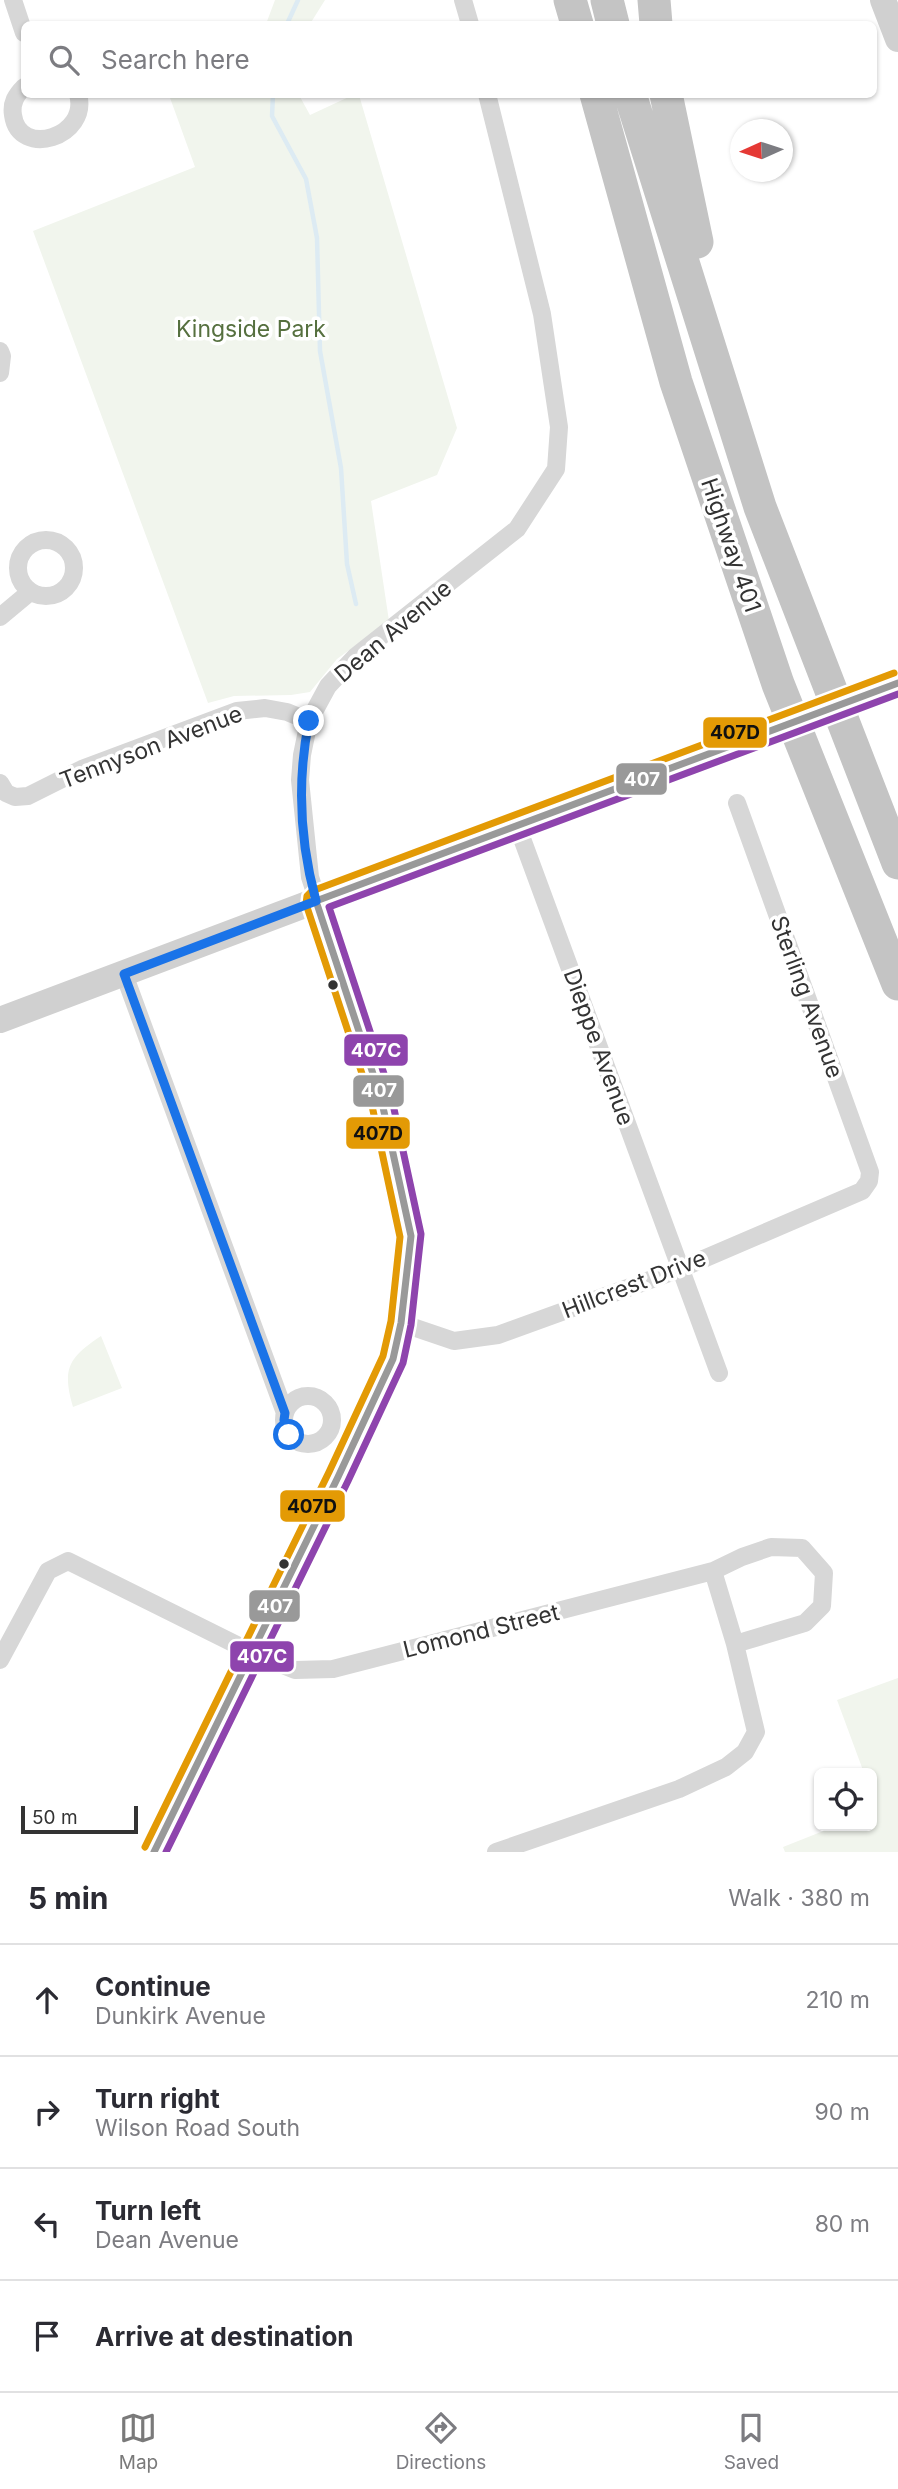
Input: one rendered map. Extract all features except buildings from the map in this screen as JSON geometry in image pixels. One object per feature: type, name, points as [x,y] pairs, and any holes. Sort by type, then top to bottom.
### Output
[{"type":"highway","points":[[570,0],[576,21]]},
{"type":"highway","points":[[607,0],[612,21]]},
{"type":"highway","points":[[654,0],[656,21]]},
{"type":"highway","name":"Highway 401","points":[[597,98],[676,382],[778,684],[898,984]]},
{"type":"highway","name":"Highway 401","points":[[631,98],[760,507],[898,863]]},
{"type":"highway","points":[[667,98],[683,179],[760,507]]},
{"type":"main road","points":[[883,0],[898,39]]},
{"type":"main road","points":[[0,1020],[517,825]]},
{"type":"street","points":[[13,0],[21,24]]},
{"type":"street","points":[[463,0],[469,21]]},
{"type":"street","points":[[21,90],[12,107],[13,120],[19,131],[38,140],[47,139],[69,128],[77,119],[80,108],[79,98]]},
{"type":"street","name":"Dean Avenue","points":[[154,1852],[338,1478],[393,1359],[401,1323],[411,1236],[381,1098],[316,901],[308,865],[300,780],[309,721],[328,686],[356,656],[517,529],[555,469],[559,427],[542,314],[488,98]]},
{"type":"street","points":[[0,351],[0,373]]},
{"type":"street","points":[[0,617],[30,592]]},
{"type":"street","name":"Tennyson Avenue","points":[[0,783],[6,793],[15,797],[28,796],[82,769],[237,711],[265,708],[287,712],[309,721]]},
{"type":"street","name":"Sterling Avenue","points":[[737,803],[870,1172],[869,1181],[862,1191]]},
{"type":"street","name":"Dieppe Avenue","points":[[517,825],[719,1373]]},
{"type":"street","points":[[124,974],[285,1413]]},
{"type":"street","name":"Hillcrest Drive","points":[[401,1323],[454,1341],[498,1335],[680,1269],[862,1191]]},
{"type":"street","points":[[496,1852],[680,1789],[726,1767],[745,1752],[756,1732],[735,1644],[712,1571],[771,1547],[802,1548],[824,1573],[822,1606],[804,1623],[735,1644]]},
{"type":"street","name":"Lomond Street","points":[[0,1660],[48,1570],[68,1560],[251,1652],[295,1670],[333,1669],[712,1571]]},
{"type":"green space","points":[[275,0],[325,0],[312,21],[267,21]]},
{"type":"green space","name":"Kingside Park","points":[[170,98],[301,98],[310,115],[347,98],[360,98],[457,428],[437,475],[371,501],[389,621],[337,659],[310,692],[234,696],[208,703],[33,231],[195,167]]},
{"type":"green space","points":[[101,1336],[122,1388],[73,1407],[68,1383],[70,1366],[81,1351]]},
{"type":"green space","points":[[898,1678],[898,1852],[785,1852],[783,1847],[823,1831],[877,1831],[877,1768],[862,1768],[837,1700]]},
{"type":"waterway","points":[[288,21],[298,0]]},
{"type":"waterway","points":[[273,98],[272,116],[306,179],[317,238],[320,351],[341,468],[347,564],[356,604]]},
{"type":"transit line","name":"407D","points":[[145,1847],[329,1472],[383,1356],[391,1321],[400,1237],[371,1101],[306,904],[307,896],[312,891],[894,673]]},
{"type":"transit line","name":"407","points":[[154,1852],[338,1477],[393,1359],[401,1323],[411,1236],[381,1098],[316,901],[898,683]]},
{"type":"transit line","name":"407C","points":[[166,1852],[403,1363],[411,1325],[421,1234],[391,1095],[329,907],[898,694]]},
{"type":"route","points":[[289,1435],[285,1428],[285,1413],[124,974],[316,901],[308,865],[300,780],[309,721]]}]
